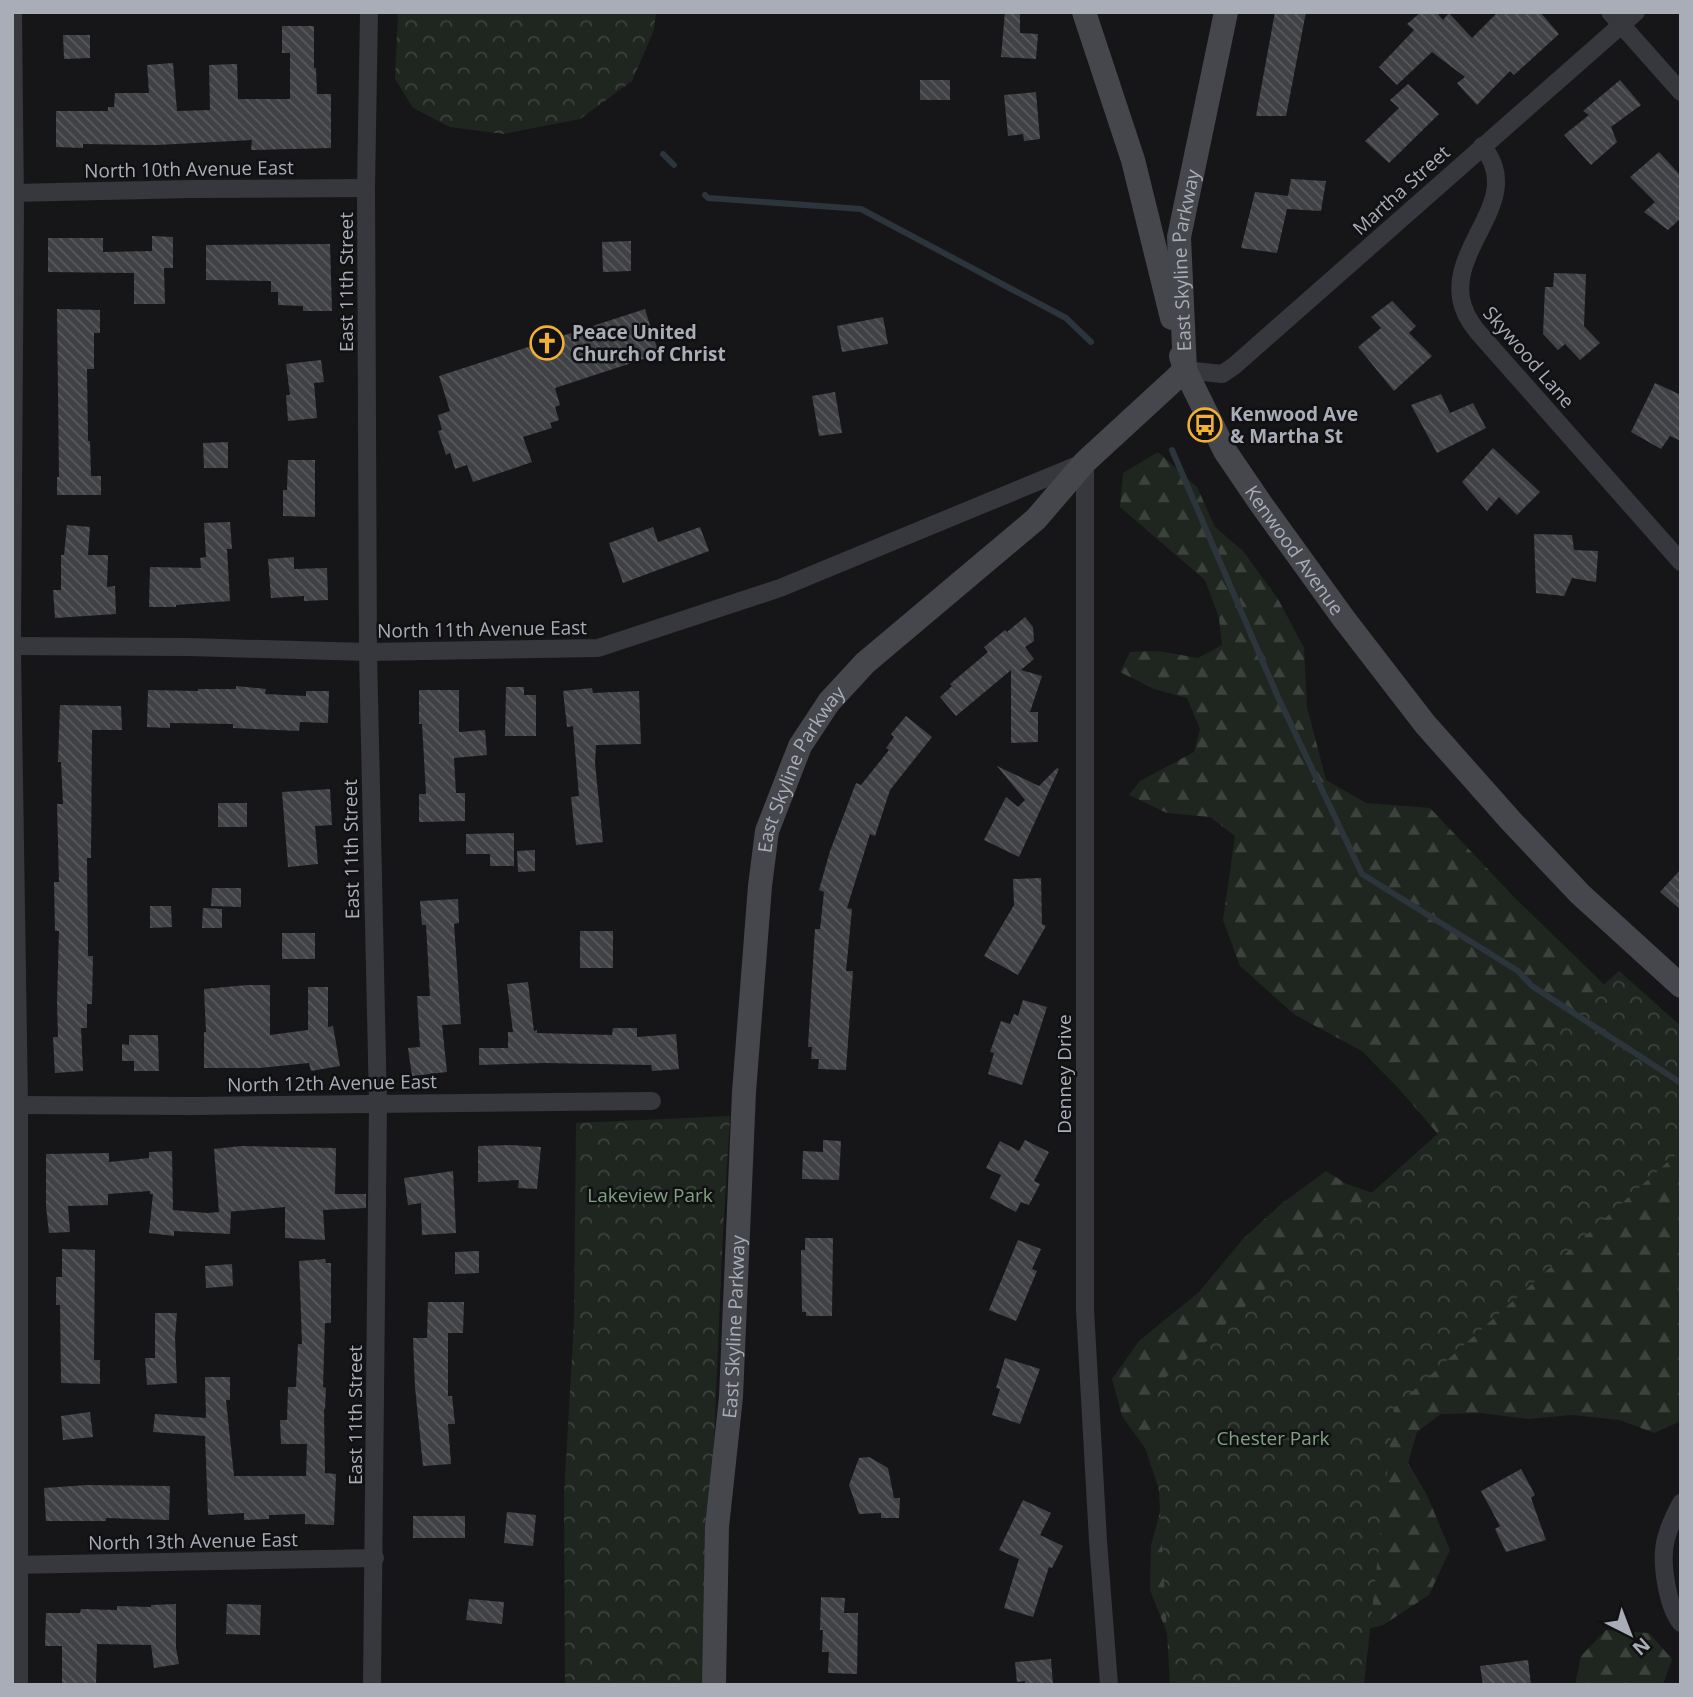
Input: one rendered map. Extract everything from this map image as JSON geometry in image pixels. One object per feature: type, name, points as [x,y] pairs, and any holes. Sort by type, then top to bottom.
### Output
[{"type":"street","points":[[12,638],[13,12]]},
{"type":"street","name":"East 11th Street","points":[[369,12],[366,188],[368,652],[378,1104],[372,1685]]},
{"type":"street","name":"Kenwood Avenue","points":[[1084,12],[1133,160],[1185,370],[1225,451],[1344,619],[1425,724],[1580,894],[1681,986]]},
{"type":"street","name":"East Skyline Parkway","points":[[714,1685],[717,1527],[731,1396],[744,1092],[766,831],[800,746],[829,702],[865,663],[1036,519],[1085,462],[1185,370],[1179,237],[1226,12]]},
{"type":"street","name":"Martha Street","points":[[1185,370],[1222,374],[1234,366],[1482,146],[1616,19],[1636,12]]},
{"type":"street","points":[[1616,19],[1681,92]]},
{"type":"street","name":"Skywood Lane","points":[[1482,146],[1492,157],[1497,175],[1494,199],[1462,274],[1460,296],[1466,315],[1477,331],[1681,562]]},
{"type":"street","name":"North 10th Avenue East","points":[[14,193],[366,188]]},
{"type":"street","name":"North 11th Avenue East","points":[[12,648],[188,647],[368,652],[598,648],[780,587],[1085,462]]},
{"type":"street","name":"Denney Drive","points":[[1085,462],[1085,1309],[1109,1685]]},
{"type":"street","points":[[12,648],[15,1565],[19,1685]]},
{"type":"street","name":"North 12th Avenue East","points":[[15,1105],[652,1101]]},
{"type":"street","points":[[1681,1503],[1665,1540],[1665,1579],[1675,1616],[1681,1623]]},
{"type":"street","name":"North 13th Avenue East","points":[[15,1565],[375,1558]]},
{"type":"green space","points":[[398,12],[656,12],[654,30],[632,81],[580,119],[503,134],[450,127],[413,108],[395,79]]},
{"type":"green space","points":[[1158,452],[1197,487],[1215,527],[1243,551],[1278,599],[1304,648],[1307,707],[1326,780],[1366,803],[1430,808],[1514,897],[1681,1059],[1681,1421],[1654,1433],[1620,1420],[1571,1415],[1529,1419],[1481,1413],[1441,1414],[1417,1432],[1408,1463],[1427,1495],[1450,1550],[1429,1595],[1383,1625],[1331,1639],[1181,1668],[1150,1590],[1151,1545],[1163,1501],[1145,1448],[1122,1416],[1112,1379],[1139,1341],[1199,1292],[1243,1239],[1281,1204],[1326,1171],[1347,1184],[1390,1199],[1426,1179],[1437,1133],[1362,1051],[1295,1015],[1240,966],[1223,920],[1235,836],[1210,817],[1167,813],[1129,795],[1140,781],[1194,752],[1200,729],[1187,698],[1154,689],[1120,672],[1130,652],[1158,651],[1198,658],[1222,645],[1219,618],[1205,580],[1120,507],[1123,473]]},
{"type":"green space","name":"Chester Park","points":[[1619,971],[1681,1026],[1681,1150],[1394,1408],[1364,1685],[1170,1685],[1153,1389]]},
{"type":"green space","name":"Lakeview Park","points":[[730,1116],[704,1685],[565,1685],[564,1495],[574,1322],[576,1123]]},
{"type":"green space","points":[[1606,1630],[1649,1633],[1672,1659],[1663,1685],[1575,1685],[1581,1656]]},
{"type":"building","points":[[1005,12],[1020,12],[1020,33],[1038,34],[1036,59],[1001,57]]},
{"type":"building","points":[[1275,12],[1306,12],[1286,116],[1256,116]]},
{"type":"building","points":[[1421,12],[1436,12],[1443,20],[1449,13],[1472,38],[1498,12],[1540,12],[1559,34],[1514,75],[1510,71],[1477,105],[1457,83],[1465,77],[1432,52],[1397,85],[1379,67],[1414,30],[1407,24]]},
{"type":"building","points":[[282,26],[314,26],[317,94],[331,94],[331,148],[251,150],[252,140],[56,147],[56,111],[108,111],[108,107],[114,107],[115,93],[149,93],[147,65],[173,63],[177,111],[210,110],[209,65],[237,64],[238,99],[290,99],[290,53],[282,53]]},
{"type":"building","points":[[63,35],[90,35],[90,58],[64,59]]},
{"type":"building","points":[[920,80],[950,80],[950,100],[920,100]]},
{"type":"building","points":[[1620,80],[1641,105],[1611,127],[1617,142],[1591,165],[1564,135],[1589,115],[1583,111]]},
{"type":"building","points":[[1408,84],[1439,114],[1389,163],[1365,141],[1399,108],[1390,100]]},
{"type":"building","points":[[1036,92],[1040,139],[1024,141],[1023,134],[1008,136],[1004,95]]},
{"type":"building","points":[[1659,152],[1681,176],[1681,218],[1668,230],[1644,212],[1655,202],[1630,177]]},
{"type":"building","points":[[1291,179],[1326,181],[1321,211],[1287,209],[1277,253],[1241,248],[1255,192],[1288,196]]},
{"type":"building","points":[[152,236],[173,237],[173,268],[164,268],[165,304],[134,304],[134,273],[48,272],[48,238],[103,238],[103,252],[152,251]]},
{"type":"building","points":[[631,241],[631,271],[603,272],[602,242]]},
{"type":"building","points":[[330,244],[332,311],[303,311],[303,306],[278,305],[278,292],[271,292],[271,281],[206,280],[206,245]]},
{"type":"building","points":[[1554,273],[1586,274],[1584,326],[1600,343],[1580,360],[1565,344],[1558,350],[1543,334],[1545,287],[1553,287]]},
{"type":"building","points":[[1392,301],[1416,326],[1409,333],[1432,356],[1394,391],[1358,347],[1381,328],[1371,317]]},
{"type":"building","points":[[57,309],[100,310],[100,333],[94,333],[94,369],[87,369],[91,476],[101,476],[101,495],[57,495]]},
{"type":"building","points":[[645,309],[659,354],[555,388],[560,405],[555,407],[559,420],[550,423],[552,428],[523,437],[532,462],[473,482],[467,465],[455,469],[450,453],[446,455],[438,431],[442,430],[438,415],[450,411],[439,376]]},
{"type":"building","points":[[883,317],[888,344],[842,352],[837,326]]},
{"type":"building","points":[[321,360],[324,382],[314,383],[317,418],[288,421],[286,395],[290,395],[286,364]]},
{"type":"building","points":[[1655,383],[1681,395],[1681,441],[1670,436],[1661,449],[1631,432]]},
{"type":"building","points":[[835,392],[842,433],[819,436],[812,396]]},
{"type":"building","points":[[1441,394],[1450,413],[1473,403],[1486,428],[1437,453],[1411,405]]},
{"type":"building","points":[[228,442],[228,468],[204,468],[203,443]]},
{"type":"building","points":[[1493,448],[1540,492],[1517,515],[1499,497],[1487,511],[1462,482]]},
{"type":"building","points":[[288,460],[315,460],[315,517],[283,516],[283,490],[287,490]]},
{"type":"building","points":[[230,522],[232,549],[227,549],[230,601],[149,607],[150,567],[201,568],[200,558],[206,557],[204,523]]},
{"type":"building","points":[[67,525],[90,527],[88,555],[108,555],[107,587],[115,586],[116,614],[55,618],[53,590],[61,590],[61,555],[64,555]]},
{"type":"building","points":[[653,527],[658,542],[700,527],[709,551],[623,583],[609,543]]},
{"type":"building","points":[[1534,534],[1572,535],[1574,550],[1598,551],[1596,582],[1572,578],[1564,596],[1536,593]]},
{"type":"building","points":[[294,557],[294,569],[327,568],[328,600],[304,601],[304,596],[271,598],[268,559]]},
{"type":"building","points":[[1025,617],[1033,627],[1034,641],[1025,647],[1034,659],[1021,670],[1042,676],[1030,712],[1038,712],[1038,742],[1011,743],[1011,670],[956,716],[940,697],[952,686],[950,684],[988,652],[984,647]]},
{"type":"building","points":[[236,686],[266,689],[265,694],[306,696],[306,691],[329,691],[328,723],[300,722],[299,731],[233,728],[233,724],[170,723],[170,728],[147,727],[148,690],[198,691],[236,689]]},
{"type":"building","points":[[506,687],[524,687],[524,695],[536,695],[536,736],[505,736]]},
{"type":"building","points":[[592,688],[593,693],[639,691],[641,744],[596,745],[595,763],[603,842],[576,845],[571,797],[579,796],[573,726],[567,727],[563,691]]},
{"type":"building","points":[[419,690],[459,690],[459,732],[485,730],[487,755],[454,758],[456,793],[465,793],[465,821],[419,822],[419,794],[426,794],[422,724],[419,724]]},
{"type":"building","points":[[60,705],[121,706],[122,730],[92,730],[91,858],[87,858],[88,956],[93,956],[92,1004],[87,1004],[87,1028],[81,1028],[83,1071],[55,1073],[53,1037],[58,1037],[59,931],[55,931],[54,882],[59,882],[57,804],[63,804],[61,762],[58,762]]},
{"type":"building","points":[[906,716],[932,737],[890,790],[875,836],[870,834],[847,908],[852,909],[846,971],[853,971],[846,1070],[818,1069],[819,1059],[811,1059],[812,1047],[808,1047],[815,929],[820,929],[824,892],[819,890],[830,851],[856,783],[861,785],[889,750],[886,748],[894,737],[891,734]]},
{"type":"building","points":[[997,766],[1039,786],[1059,769],[1019,857],[984,840],[1006,797],[1018,807],[1025,800]]},
{"type":"building","points":[[330,789],[332,825],[315,826],[318,864],[288,867],[282,792]]},
{"type":"building","points":[[218,803],[247,803],[247,827],[218,827]]},
{"type":"building","points":[[514,833],[514,866],[490,866],[490,854],[466,854],[466,834]]},
{"type":"building","points":[[535,850],[535,871],[518,872],[517,851]]},
{"type":"building","points":[[1681,869],[1681,910],[1660,892]]},
{"type":"building","points":[[1041,878],[1042,924],[1046,926],[1018,975],[984,956],[1014,905],[1013,879]]},
{"type":"building","points":[[212,888],[241,888],[241,907],[211,906]]},
{"type":"building","points":[[458,899],[459,923],[454,924],[461,1024],[442,1025],[447,1072],[412,1076],[408,1048],[420,1047],[417,996],[430,996],[426,925],[422,925],[420,901]]},
{"type":"building","points":[[150,906],[171,906],[172,927],[150,928]]},
{"type":"building","points":[[203,908],[222,909],[222,928],[202,928]]},
{"type":"building","points":[[580,931],[613,931],[613,968],[580,968]]},
{"type":"building","points":[[282,933],[315,933],[315,959],[282,959]]},
{"type":"building","points":[[528,982],[534,1031],[537,1030],[537,1033],[612,1035],[613,1028],[637,1028],[637,1037],[676,1034],[679,1069],[652,1071],[651,1065],[479,1065],[479,1048],[508,1048],[508,1032],[513,1032],[507,984]]},
{"type":"building","points":[[270,985],[270,1035],[308,1030],[308,987],[328,987],[328,1027],[333,1026],[340,1066],[311,1071],[309,1063],[260,1068],[204,1068],[204,989]]},
{"type":"building","points":[[1023,1000],[1047,1007],[1022,1085],[988,1074],[994,1053],[990,1052],[1001,1021],[1010,1024],[1014,1014],[1018,1016]]},
{"type":"building","points":[[129,1035],[158,1035],[159,1071],[134,1071],[134,1061],[122,1061],[122,1044],[129,1045]]},
{"type":"building","points":[[823,1140],[841,1141],[839,1180],[802,1179],[803,1151],[823,1152]]},
{"type":"building","points":[[1025,1140],[1049,1152],[1034,1181],[1040,1184],[1029,1205],[1021,1202],[1016,1212],[990,1198],[1001,1175],[986,1168],[1000,1141],[1019,1151]]},
{"type":"building","points":[[241,1146],[336,1148],[335,1194],[366,1194],[366,1208],[323,1210],[325,1240],[285,1238],[285,1207],[226,1212],[231,1212],[230,1234],[174,1231],[174,1236],[149,1233],[153,1194],[150,1194],[150,1191],[108,1194],[108,1205],[68,1206],[70,1232],[49,1233],[46,1154],[109,1153],[109,1162],[149,1158],[149,1152],[172,1151],[173,1210],[207,1213],[219,1212],[214,1149]]},
{"type":"building","points":[[478,1146],[541,1147],[537,1189],[518,1188],[519,1180],[478,1182]]},
{"type":"building","points":[[453,1171],[456,1233],[422,1235],[421,1203],[408,1205],[404,1178]]},
{"type":"building","points":[[805,1238],[833,1238],[832,1316],[806,1316],[806,1312],[802,1312],[801,1250],[805,1250]]},
{"type":"building","points":[[1018,1240],[1041,1249],[1032,1269],[1037,1271],[1016,1321],[989,1310]]},
{"type":"building","points":[[62,1249],[95,1250],[94,1360],[100,1360],[100,1384],[61,1383],[60,1305],[56,1305],[56,1277],[62,1277]]},
{"type":"building","points":[[479,1251],[479,1273],[455,1274],[455,1252]]},
{"type":"building","points":[[325,1259],[326,1263],[331,1263],[331,1323],[325,1323],[325,1473],[336,1474],[334,1525],[305,1524],[305,1514],[269,1515],[269,1519],[244,1520],[244,1513],[208,1515],[205,1436],[153,1432],[155,1414],[206,1418],[205,1377],[230,1377],[230,1400],[226,1400],[234,1476],[306,1476],[307,1444],[281,1444],[280,1420],[287,1420],[288,1387],[296,1387],[298,1344],[302,1344],[299,1261]]},
{"type":"building","points":[[232,1264],[233,1286],[206,1288],[205,1266]]},
{"type":"building","points":[[428,1302],[464,1302],[463,1333],[448,1333],[448,1396],[452,1396],[455,1424],[448,1424],[451,1464],[423,1466],[413,1338],[427,1338]]},
{"type":"building","points":[[155,1313],[177,1313],[177,1383],[147,1385],[145,1358],[155,1358]]},
{"type":"building","points":[[1005,1358],[1040,1369],[1020,1424],[992,1415],[1000,1389],[996,1388]]},
{"type":"building","points":[[90,1412],[93,1437],[63,1440],[61,1416]]},
{"type":"building","points":[[869,1457],[888,1468],[894,1498],[900,1498],[899,1518],[881,1518],[881,1513],[859,1514],[849,1485],[859,1458]]},
{"type":"building","points":[[1521,1469],[1535,1495],[1531,1498],[1546,1540],[1506,1552],[1495,1529],[1500,1526],[1481,1491]]},
{"type":"building","points":[[87,1485],[170,1486],[169,1520],[106,1518],[106,1521],[46,1521],[44,1488]]},
{"type":"building","points":[[1023,1500],[1051,1513],[1040,1535],[1063,1546],[1052,1568],[1049,1567],[1033,1617],[1004,1608],[1019,1559],[999,1550]]},
{"type":"building","points":[[507,1512],[536,1515],[533,1546],[504,1543]]},
{"type":"building","points":[[413,1516],[465,1516],[465,1538],[413,1538]]},
{"type":"building","points":[[821,1597],[845,1598],[844,1613],[858,1613],[857,1674],[828,1673],[829,1652],[822,1652]]},
{"type":"building","points":[[469,1599],[504,1602],[502,1624],[466,1620]]},
{"type":"building","points":[[176,1604],[176,1648],[179,1664],[154,1668],[151,1645],[97,1644],[96,1685],[62,1685],[62,1646],[45,1646],[46,1613],[80,1613],[81,1609],[117,1610],[117,1606],[151,1607]]},
{"type":"building","points":[[227,1604],[261,1605],[260,1635],[226,1634]]},
{"type":"building","points":[[1051,1659],[1053,1685],[1025,1685],[1025,1681],[1017,1682],[1015,1662]]},
{"type":"building","points":[[1528,1660],[1531,1685],[1483,1685],[1480,1666]]},
{"type":"waterway","points":[[663,154],[674,165]]},
{"type":"waterway","points":[[705,195],[708,198],[861,209],[1066,318],[1091,342]]},
{"type":"waterway","points":[[1172,450],[1277,695],[1362,874],[1518,971],[1532,986],[1681,1083]]},
{"type":"place","name":"Peace United Church of Christ","points":[[547,343]]},
{"type":"place","name":"Kenwood Ave & Martha St","points":[[1205,425]]}]
